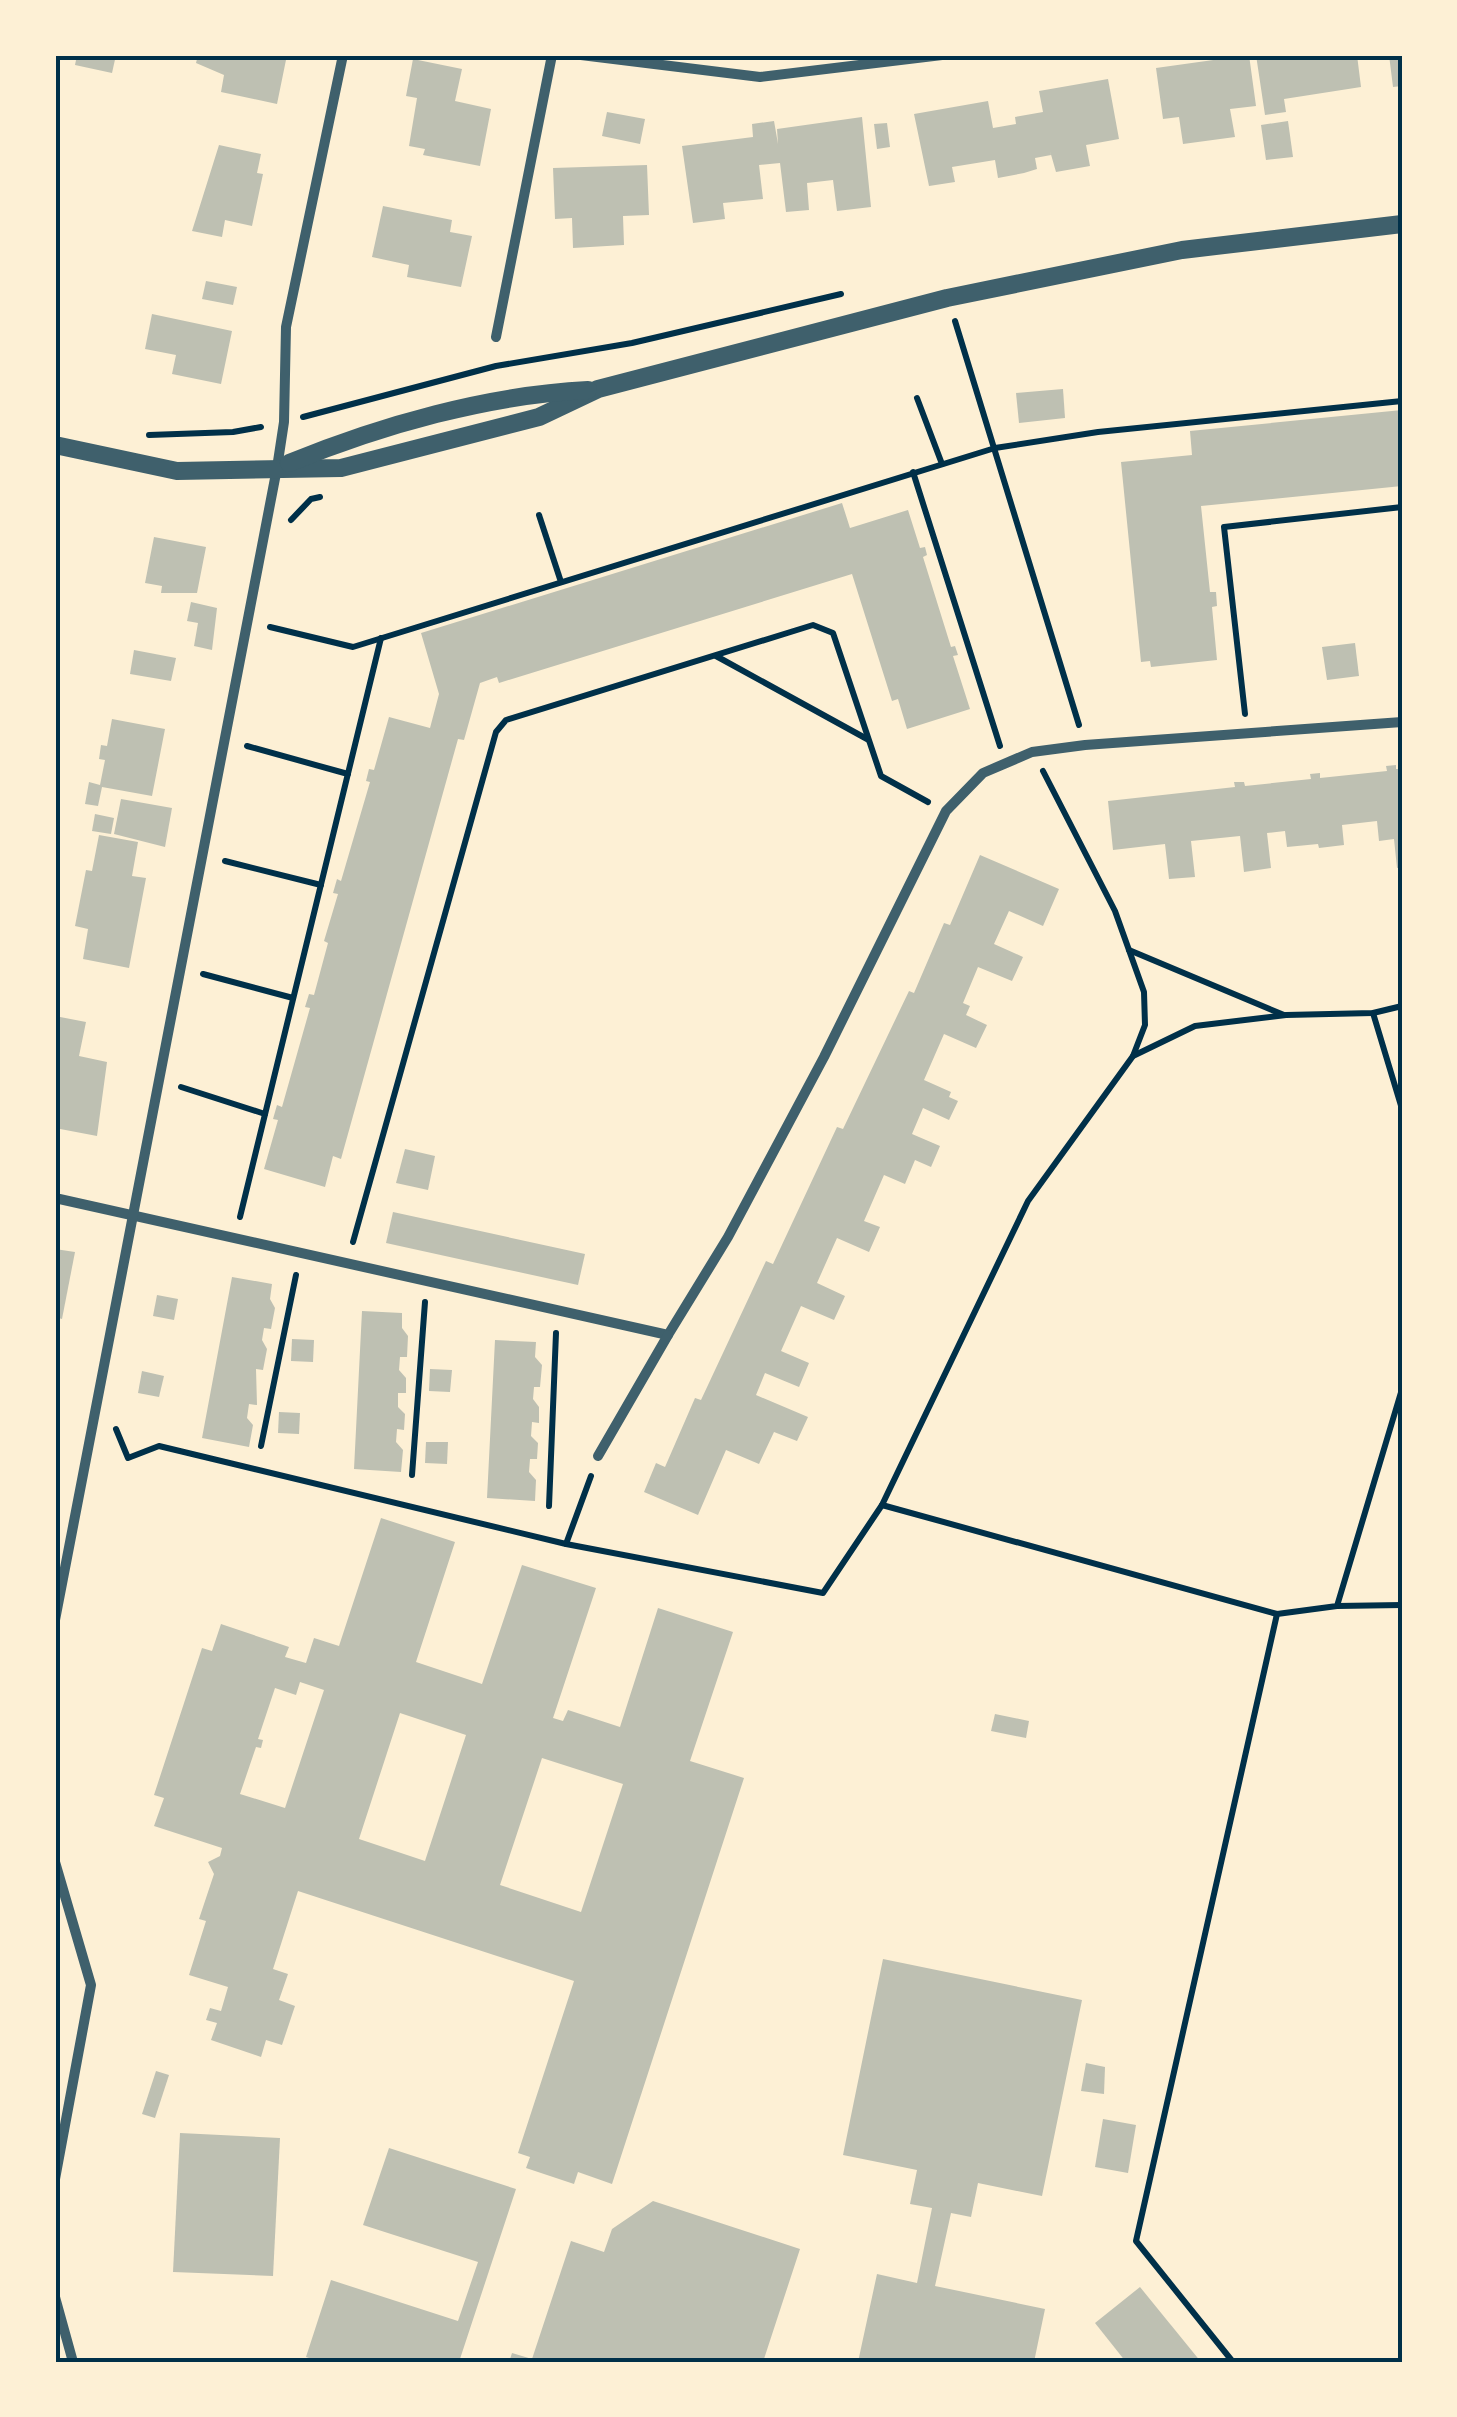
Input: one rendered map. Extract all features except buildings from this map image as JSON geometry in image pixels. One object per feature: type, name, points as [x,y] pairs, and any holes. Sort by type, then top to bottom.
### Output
[{"type":"street","points":[[55,1620],[277,468],[284,422],[286,327],[343,55]]},
{"type":"street","points":[[496,337],[552,55]]},
{"type":"street","points":[[581,55],[760,77],[942,55]]},
{"type":"street","points":[[55,445],[177,471],[342,468],[539,417],[598,389],[947,298],[1182,250],[1402,224]]},
{"type":"street","points":[[277,468],[356,440],[529,393],[598,389]]},
{"type":"street","points":[[598,1456],[728,1236],[807,1090],[946,812],[983,772],[1032,752],[1085,745],[1402,722]]},
{"type":"street","points":[[55,1198],[668,1335]]},
{"type":"street","points":[[55,1862],[57,1882],[91,1985],[55,2179]]},
{"type":"street","points":[[55,2296],[73,2362]]},
{"type":"path","points":[[132,436],[232,432],[284,422],[496,366],[632,343],[844,294]]},
{"type":"path","points":[[947,298],[1085,745]]},
{"type":"path","points":[[917,398],[942,464]]},
{"type":"path","points":[[270,627],[353,647],[995,448],[1098,432],[1402,402]]},
{"type":"path","points":[[347,405],[356,440]]},
{"type":"path","points":[[913,472],[1004,762]]},
{"type":"path","points":[[288,525],[311,499],[330,494]]},
{"type":"path","points":[[1247,736],[1224,526],[1402,507]]},
{"type":"path","points":[[539,515],[562,582]]},
{"type":"path","points":[[266,644],[272,614]]},
{"type":"path","points":[[348,1263],[496,732],[506,720],[813,625],[832,634],[881,776],[946,812]]},
{"type":"path","points":[[235,1237],[381,638]]},
{"type":"path","points":[[715,655],[869,740]]},
{"type":"path","points":[[244,766],[250,729]]},
{"type":"path","points":[[247,746],[348,774]]},
{"type":"path","points":[[116,1418],[128,1458],[160,1446],[566,1544],[823,1593],[882,1505],[1028,1201],[1133,1056],[1144,1025],[1144,992],[1116,911],[1032,752]]},
{"type":"path","points":[[222,880],[229,842]]},
{"type":"path","points":[[225,860],[321,886]]},
{"type":"path","points":[[1128,950],[1286,1016]]},
{"type":"path","points":[[199,992],[206,955]]},
{"type":"path","points":[[203,974],[293,998]]},
{"type":"path","points":[[1133,1056],[1195,1026],[1286,1016],[1373,1013],[1402,1006]]},
{"type":"path","points":[[1373,1013],[1402,1109]]},
{"type":"path","points":[[176,1106],[184,1068]]},
{"type":"path","points":[[180,1087],[265,1114]]},
{"type":"path","points":[[261,1446],[301,1252]]},
{"type":"path","points":[[412,1475],[427,1280]]},
{"type":"path","points":[[549,1506],[557,1310]]},
{"type":"path","points":[[1336,1606],[1402,1389]]},
{"type":"path","points":[[566,1544],[598,1456]]},
{"type":"path","points":[[882,1505],[1277,1614],[1336,1606],[1402,1605]]},
{"type":"path","points":[[1233,2362],[1136,2241],[1277,1614]]}]
